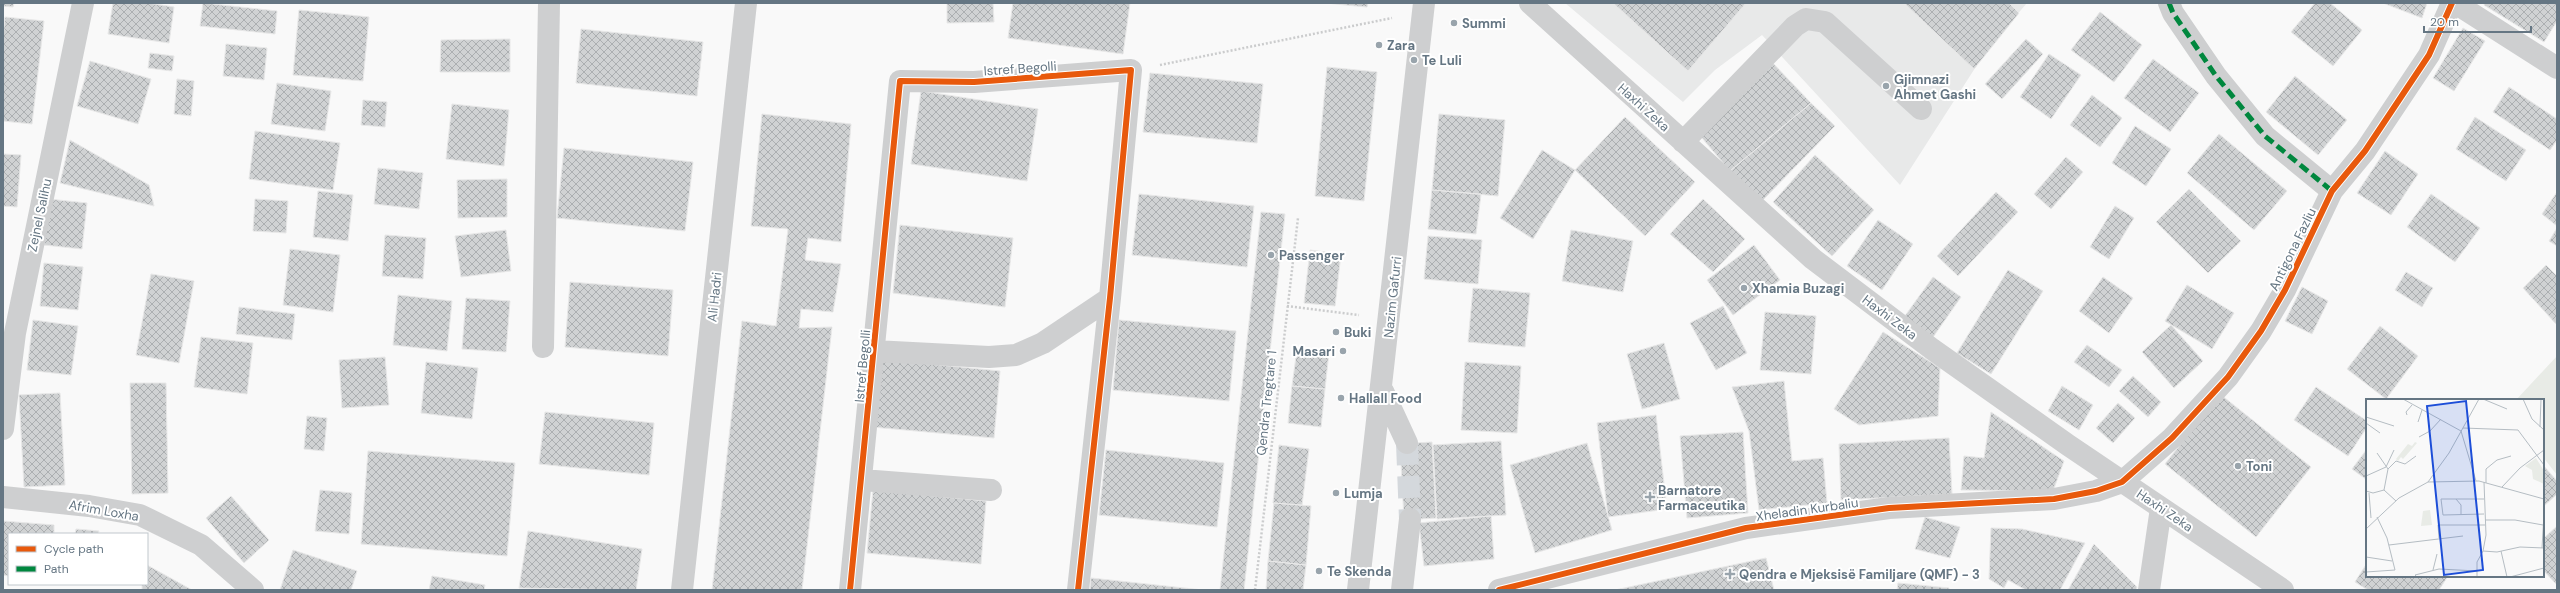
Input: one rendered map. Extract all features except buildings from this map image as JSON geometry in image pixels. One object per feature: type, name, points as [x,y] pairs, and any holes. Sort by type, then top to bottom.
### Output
[{"type":"street","name":"Zejnel Salihu","points":[[3,429],[17,325],[83,3]]},
{"type":"street","points":[[543,347],[550,3]]},
{"type":"street","name":"Ali Hadri","points":[[682,590],[746,3]]},
{"type":"street","name":"Haxhi Zeka","points":[[1530,3],[1813,259],[1932,349],[2122,482],[2282,590]]},
{"type":"street","points":[[2169,3],[2173,12],[2216,76],[2265,136],[2332,191]]},
{"type":"street","name":"Antigona Fazliu","points":[[2122,482],[2172,438],[2228,377],[2260,331],[2285,290],[2332,191],[2365,151],[2428,55],[2452,3]]},
{"type":"street","points":[[2456,3],[2557,68]]},
{"type":"street","name":"Nazim Gafurri","points":[[1358,590],[1390,319],[1424,7]]},
{"type":"street","points":[[1683,142],[1795,26],[1806,19],[1825,22],[1922,109]]},
{"type":"street","points":[[1078,590],[1110,298],[1131,70]]},
{"type":"street","name":"Istref Begolli","points":[[850,590],[900,81],[974,82],[1131,70]]},
{"type":"street","name":"Istref Begolli","points":[[874,351],[989,357],[1016,355],[1043,343],[1110,298]]},
{"type":"street","points":[[1382,389],[1394,420],[1407,443]]},
{"type":"street","points":[[862,480],[991,490]]},
{"type":"street","name":"Xheladin Kurbaliu","points":[[1499,590],[1746,528],[1889,508],[2054,499],[2096,491],[2122,482]]},
{"type":"street","name":"Afrim Loxha","points":[[3,497],[89,506],[140,515],[201,545],[253,590]]},
{"type":"street","points":[[2149,590],[2160,508]]},
{"type":"street","points":[[1402,590],[1410,519]]},
{"type":"path","points":[[1131,70],[1424,7]]},
{"type":"path","points":[[1287,306],[1390,319]]},
{"type":"shaded area","name":"Gjimnazi Ahmet Gashi","points":[[1565,3],[2027,3],[1986,51],[1900,185],[1762,35],[1715,70],[1683,102]]},
{"type":"shaded area","points":[[2557,356],[2557,475],[2544,458],[2544,399],[2517,399]]},
{"type":"tunnel","points":[[1407,443],[1410,519]]},
{"type":"marked path","points":[[2169,3],[2173,13],[2216,76],[2265,136],[2332,191]]},
{"type":"cycle path","points":[[1499,590],[1746,528],[1889,508],[2054,499],[2096,491],[2122,482],[2172,438],[2228,377],[2261,331],[2285,290],[2332,191],[2365,151],[2429,55],[2452,3]]},
{"type":"cycle path","points":[[850,590],[900,81],[974,82],[1131,70],[1110,298],[1078,590]]},
{"type":"place","name":"Summi","points":[[1454,23]]},
{"type":"place","name":"Zara","points":[[1379,45]]},
{"type":"place","name":"Te Luli","points":[[1414,60]]},
{"type":"place","name":"Gjimnazi Ahmet Gashi","points":[[1886,86]]},
{"type":"place","name":"Passenger","points":[[1271,255]]},
{"type":"place","name":"Xhamia Buzagi","points":[[1744,288]]},
{"type":"place","name":"Buki","points":[[1336,332]]},
{"type":"place","name":"Masari","points":[[1343,351]]},
{"type":"place","name":"Hallall Food","points":[[1341,398]]},
{"type":"place","name":"Toni","points":[[2238,466]]},
{"type":"place","name":"Lumja","points":[[1336,493]]},
{"type":"place","name":"Barnatore Farmaceutika","points":[[1650,497]]},
{"type":"place","name":"Te Skenda","points":[[1319,571]]},
{"type":"place","name":"Qendra e Mjeksisë Familjare (QMF) - 3","points":[[1730,574]]}]
